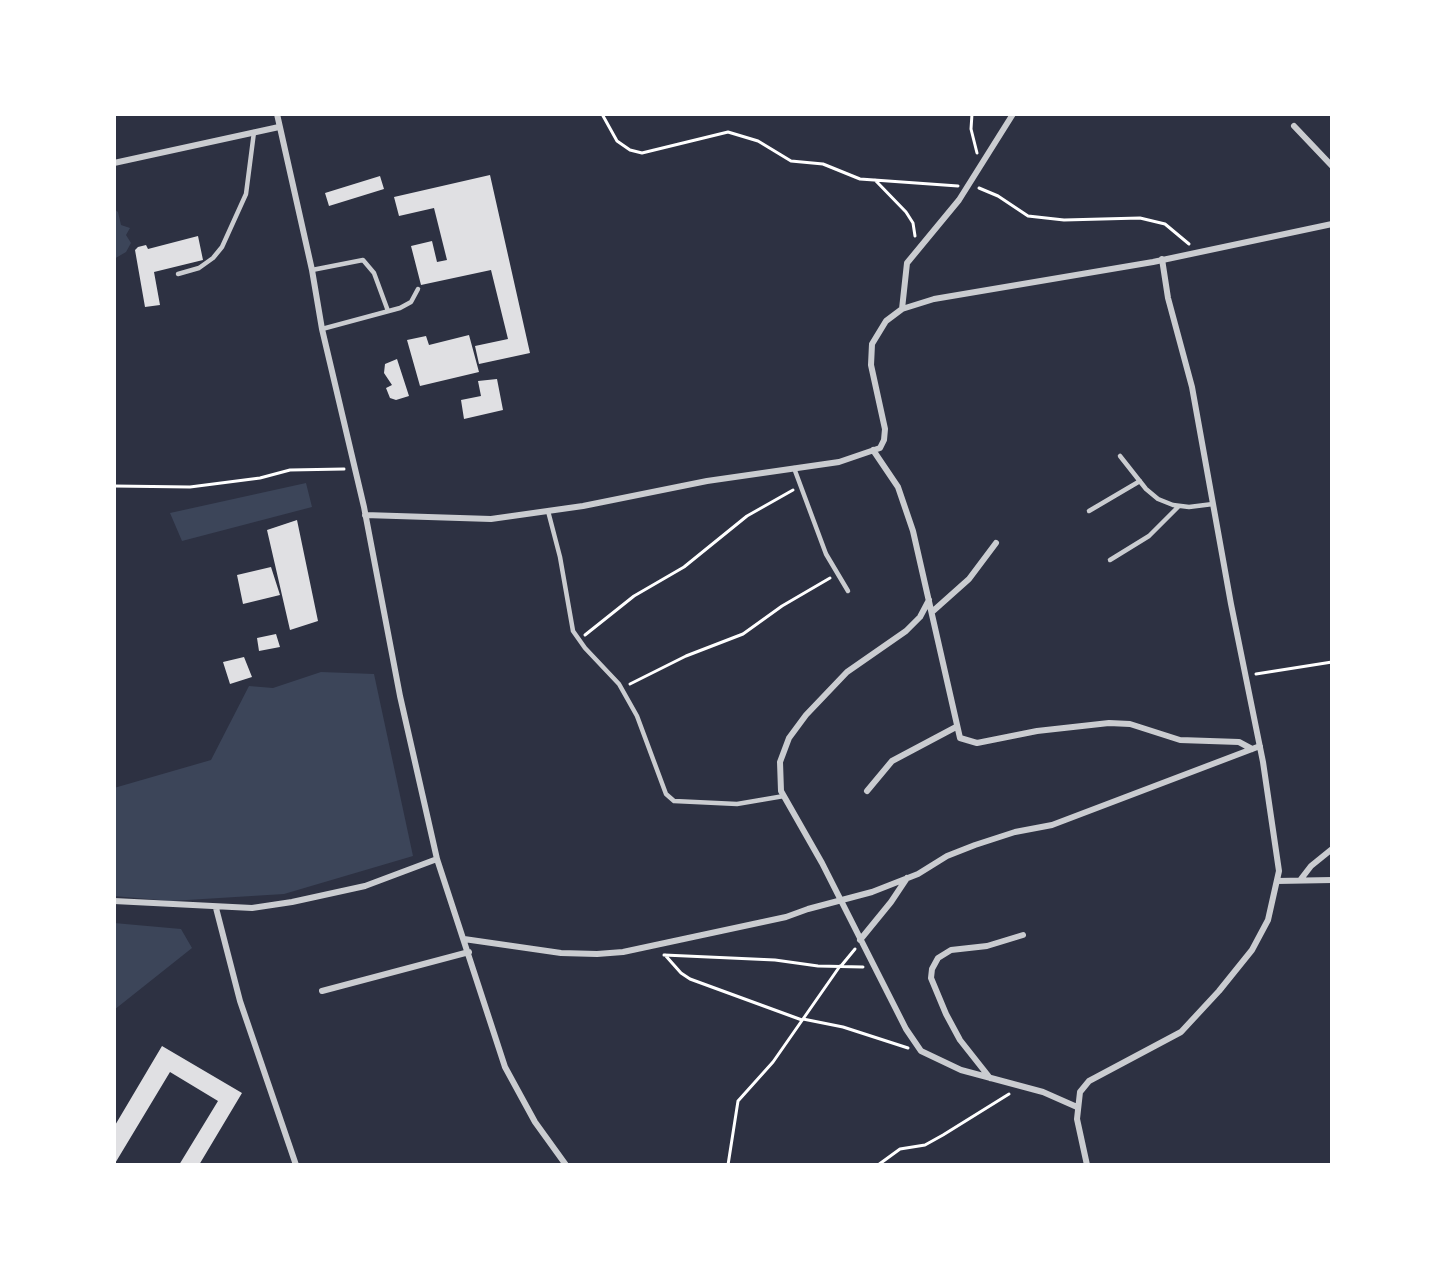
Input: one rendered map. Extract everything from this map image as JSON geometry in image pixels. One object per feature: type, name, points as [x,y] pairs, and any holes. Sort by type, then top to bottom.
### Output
[{"type":"street","points":[[277,114],[312,270],[322,329],[365,515],[400,696],[437,859],[505,1067],[535,1122],[566,1165]]},
{"type":"street","points":[[902,309],[905,272],[912,256],[942,223],[969,186],[1012,114]]},
{"type":"street","points":[[1294,126],[1332,166]]},
{"type":"street","points":[[114,163],[279,127]]},
{"type":"street","points":[[365,515],[490,519],[548,511],[707,481],[839,462],[880,447],[885,429],[871,365],[872,344],[886,321],[902,309],[934,299],[1162,259],[1332,224]]},
{"type":"street","points":[[1087,1165],[1077,1119],[1080,1092],[1089,1081],[1181,1032],[1219,991],[1252,950],[1268,920],[1279,871],[1260,746],[1192,387],[1168,298],[1162,259]]},
{"type":"street","points":[[873,450],[898,487],[913,531],[960,738],[976,743],[1036,731],[1109,723],[1130,724],[1180,740],[1239,742],[1252,749]]},
{"type":"street","points":[[932,612],[969,579],[996,543]]},
{"type":"street","points":[[929,600],[920,617],[906,631],[848,672],[812,709],[789,738],[780,762],[781,791],[906,1029],[921,1051],[937,1060],[990,1078],[1043,1092],[1077,1107]]},
{"type":"street","points":[[867,791],[892,761],[956,727]]},
{"type":"street","points":[[465,939],[561,953],[623,952],[748,923],[786,917],[906,878],[947,856],[975,845],[1015,832],[1052,825],[1260,746]]},
{"type":"street","points":[[1301,879],[1311,866],[1332,849]]},
{"type":"street","points":[[114,901],[216,908],[252,908],[365,886],[437,859]]},
{"type":"street","points":[[861,941],[897,895],[906,878]]},
{"type":"street","points":[[1277,881],[1332,880]]},
{"type":"street","points":[[216,908],[240,1001],[296,1165]]},
{"type":"street","points":[[990,1078],[960,1040],[946,1014],[931,978],[932,969],[938,958],[951,950],[987,945],[1023,935]]},
{"type":"street","points":[[322,991],[469,952]]},
{"type":"lane","points":[[178,274],[200,268],[222,247],[246,194],[254,132]]},
{"type":"lane","points":[[312,270],[363,260],[374,273],[388,311]]},
{"type":"lane","points":[[322,329],[388,311],[411,302],[418,290]]},
{"type":"lane","points":[[1120,456],[1158,499],[1179,506],[1213,504]]},
{"type":"lane","points":[[794,468],[837,574],[848,591]]},
{"type":"lane","points":[[1089,511],[1140,481]]},
{"type":"lane","points":[[1110,560],[1149,536],[1179,506]]},
{"type":"lane","points":[[548,511],[560,557],[573,631],[621,688],[637,716],[663,790],[675,801],[737,804],[784,796]]},
{"type":"path","points":[[602,114],[617,141],[630,150],[642,153],[728,132],[758,141],[791,161],[823,164],[860,179],[969,186],[998,196],[1028,216],[1039,219],[1140,218],[1165,224],[1182,235],[1196,252]]},
{"type":"path","points":[[972,114],[971,129],[980,170]]},
{"type":"path","points":[[875,180],[913,223],[915,235],[912,256]]},
{"type":"path","points":[[114,486],[190,487],[260,478],[290,470],[355,469]]},
{"type":"path","points":[[579,640],[634,596],[684,567],[747,516],[777,497],[800,487]]},
{"type":"path","points":[[621,688],[686,656],[743,634],[782,606],[837,574]]},
{"type":"path","points":[[1245,676],[1332,662]]},
{"type":"path","points":[[728,1165],[738,1101],[773,1062],[840,966],[861,941]]},
{"type":"path","points":[[655,955],[874,967]]},
{"type":"path","points":[[665,955],[681,973],[690,979],[802,1019],[843,1027],[878,1041],[921,1051]]},
{"type":"path","points":[[878,1165],[900,1149],[925,1144],[943,1135],[1021,1087]]},
{"type":"shaded area","points":[[114,209],[118,212],[121,225],[130,228],[126,235],[131,243],[126,252],[114,259]]},
{"type":"shaded area","points":[[306,483],[312,507],[182,541],[170,513]]},
{"type":"shaded area","points":[[321,672],[374,674],[413,856],[284,894],[171,901],[114,896],[114,788],[211,760],[249,686],[273,688]]},
{"type":"shaded area","points":[[114,923],[181,929],[192,948],[114,1010]]},
{"type":"building","points":[[490,175],[530,353],[479,364],[475,346],[508,339],[491,270],[421,285],[411,246],[432,241],[437,262],[447,260],[434,208],[399,216],[394,197]]},
{"type":"building","points":[[380,176],[384,189],[329,206],[325,193]]},
{"type":"building","points":[[198,236],[203,260],[154,272],[160,305],[145,307],[135,250],[146,245],[148,249]]},
{"type":"building","points":[[469,335],[479,372],[420,386],[407,340],[426,336],[429,345]]},
{"type":"building","points":[[397,359],[409,396],[396,400],[390,398],[386,388],[392,385],[384,373],[385,364]]},
{"type":"building","points":[[497,379],[503,410],[464,419],[461,400],[481,396],[478,381]]},
{"type":"building","points":[[297,520],[318,621],[290,630],[267,530]]},
{"type":"building","points":[[271,567],[280,595],[243,604],[237,575]]},
{"type":"building","points":[[276,634],[280,647],[259,651],[257,638]]},
{"type":"building","points":[[244,657],[252,677],[230,684],[223,662]]},
{"type":"building","points":[[162,1046],[242,1093],[199,1165],[179,1165],[218,1101],[170,1072],[114,1165],[114,1127]]}]
